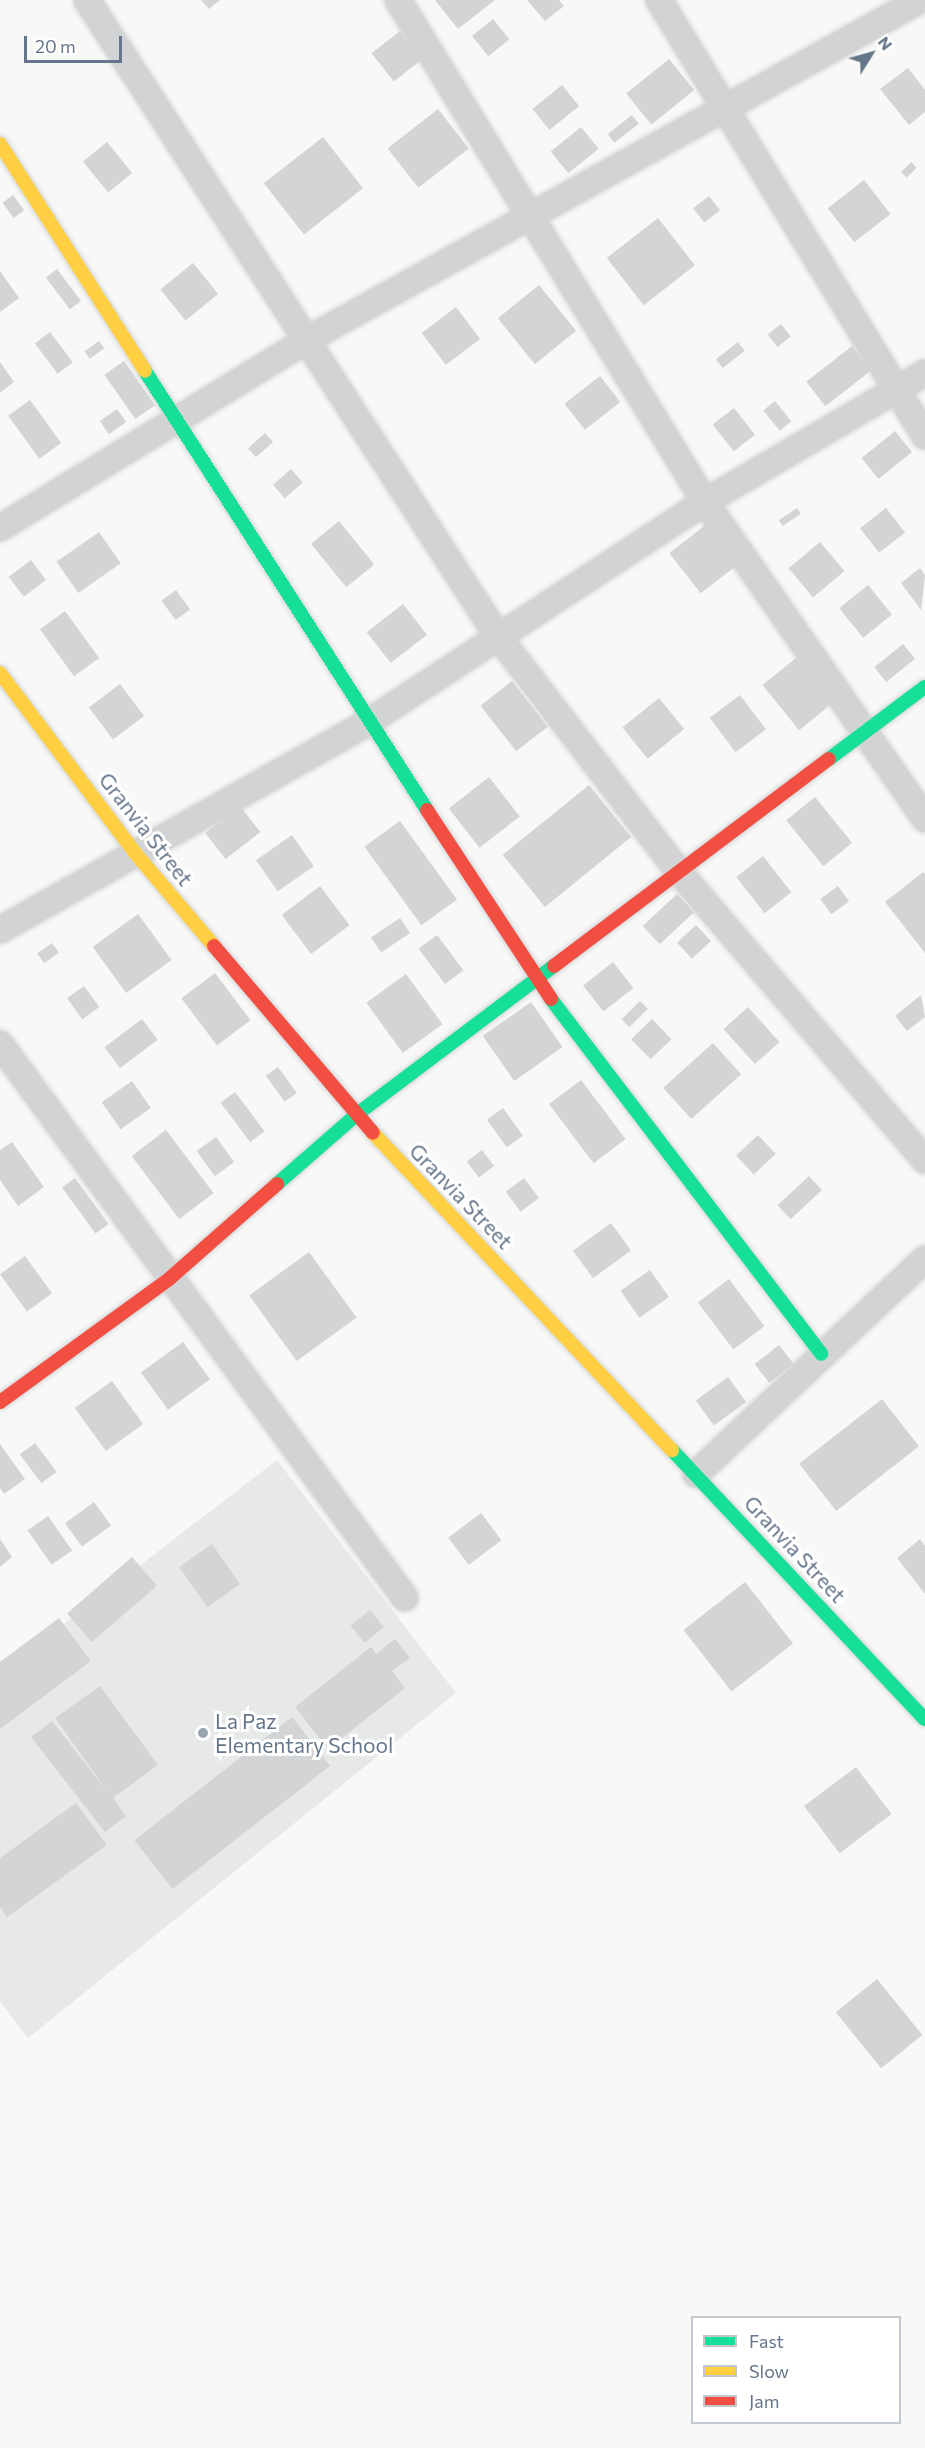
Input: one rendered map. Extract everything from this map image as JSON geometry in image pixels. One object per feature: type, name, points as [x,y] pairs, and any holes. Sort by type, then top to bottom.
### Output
[{"type":"street","points":[[87,0],[303,342],[497,635],[678,871],[925,1160]]},
{"type":"street","points":[[398,0],[530,220],[705,502],[925,819]]},
{"type":"street","points":[[659,0],[721,107],[894,392],[925,436]]},
{"type":"street","points":[[0,528],[303,342],[530,220],[721,107],[920,0]]},
{"type":"street","points":[[0,144],[179,419],[367,723],[535,978],[821,1354]]},
{"type":"street","points":[[0,930],[367,723],[497,635],[705,502],[925,373]]},
{"type":"street","name":"Granvia Street","points":[[0,673],[136,854],[356,1115],[925,1719]]},
{"type":"street","points":[[0,1402],[169,1279],[356,1115],[864,729],[925,687]]},
{"type":"street","points":[[0,1044],[169,1279],[405,1598]]},
{"type":"street","points":[[696,1474],[821,1354],[925,1259]]},
{"type":"shaded area","name":"La Paz Elementary School","points":[[277,1460],[456,1693],[28,2038],[0,2001],[0,1673]]},
{"type":"building","points":[[201,0],[220,0],[209,9]]},
{"type":"building","points":[[435,0],[495,0],[458,29]]},
{"type":"building","points":[[527,0],[559,0],[564,6],[545,21]]},
{"type":"building","points":[[493,19],[509,39],[488,56],[472,36]]},
{"type":"building","points":[[400,31],[422,59],[394,82],[372,53]]},
{"type":"building","points":[[669,59],[694,90],[651,125],[626,94]]},
{"type":"building","points":[[908,68],[925,90],[925,112],[909,125],[880,89]]},
{"type":"building","points":[[562,85],[579,106],[549,130],[532,109]]},
{"type":"building","points":[[438,109],[469,148],[418,188],[388,148]]},
{"type":"building","points":[[632,115],[639,124],[614,143],[608,134]]},
{"type":"building","points":[[581,127],[599,149],[568,173],[551,152]]},
{"type":"building","points":[[323,137],[363,188],[304,234],[264,183]]},
{"type":"building","points":[[107,142],[132,173],[108,193],[83,162]]},
{"type":"building","points":[[911,162],[917,168],[907,178],[901,172]]},
{"type":"building","points":[[864,180],[890,214],[854,242],[828,208]]},
{"type":"building","points":[[13,195],[24,210],[14,218],[2,203]]},
{"type":"building","points":[[709,196],[720,210],[704,222],[693,208]]},
{"type":"building","points":[[658,218],[695,265],[644,305],[607,258]]},
{"type":"building","points":[[193,263],[218,294],[186,321],[160,289]]},
{"type":"building","points":[[57,269],[81,301],[70,309],[46,277]]},
{"type":"building","points":[[0,271],[19,298],[0,312]]},
{"type":"building","points":[[539,285],[576,331],[535,364],[498,318]]},
{"type":"building","points":[[456,307],[480,339],[446,365],[422,333]]},
{"type":"building","points":[[781,324],[791,337],[777,347],[768,334]]},
{"type":"building","points":[[50,332],[73,362],[58,374],[35,343]]},
{"type":"building","points":[[99,341],[104,348],[90,359],[84,352]]},
{"type":"building","points":[[738,342],[745,351],[723,368],[716,359]]},
{"type":"building","points":[[852,346],[871,370],[825,406],[806,382]]},
{"type":"building","points":[[124,361],[155,405],[135,419],[104,375]]},
{"type":"building","points":[[0,362],[14,382],[0,393]]},
{"type":"building","points":[[600,376],[620,402],[585,430],[565,404]]},
{"type":"building","points":[[30,400],[61,443],[39,459],[8,416]]},
{"type":"building","points":[[775,401],[791,421],[780,431],[763,410]]},
{"type":"building","points":[[734,408],[755,435],[734,451],[713,425]]},
{"type":"building","points":[[117,409],[126,422],[109,434],[100,421]]},
{"type":"building","points":[[895,431],[912,452],[879,479],[862,458]]},
{"type":"building","points":[[265,433],[273,442],[256,457],[248,448]]},
{"type":"building","points":[[291,469],[303,483],[285,498],[273,485]]},
{"type":"building","points":[[797,508],[801,514],[783,526],[779,520]]},
{"type":"building","points":[[886,508],[905,532],[879,553],[860,528]]},
{"type":"building","points":[[339,521],[374,565],[346,587],[311,544]]},
{"type":"building","points":[[708,523],[739,563],[701,593],[669,553]]},
{"type":"building","points":[[99,532],[121,563],[78,593],[56,562]]},
{"type":"building","points":[[820,542],[844,571],[813,597],[789,568]]},
{"type":"building","points":[[31,560],[46,580],[24,597],[9,577]]},
{"type":"building","points":[[920,568],[925,575],[921,610],[901,583]]},
{"type":"building","points":[[868,585],[892,615],[863,638],[839,608]]},
{"type":"building","points":[[176,590],[190,609],[176,620],[161,601]]},
{"type":"building","points":[[403,604],[427,635],[391,663],[367,632]]},
{"type":"building","points":[[65,611],[99,658],[74,676],[40,629]]},
{"type":"building","points":[[903,644],[915,659],[886,682],[874,667]]},
{"type":"building","points":[[796,658],[833,703],[799,730],[763,685]]},
{"type":"building","points":[[512,681],[548,727],[516,751],[480,706]]},
{"type":"building","points":[[120,684],[144,716],[113,739],[89,707]]},
{"type":"building","points":[[740,695],[766,729],[736,752],[710,718]]},
{"type":"building","points":[[659,698],[684,729],[648,759],[622,728]]},
{"type":"building","points":[[489,777],[520,816],[480,848],[449,808]]},
{"type":"building","points":[[589,785],[631,837],[545,907],[503,855]]},
{"type":"building","points":[[815,797],[852,843],[823,866],[786,820]]},
{"type":"building","points":[[240,806],[260,832],[226,859],[205,833]]},
{"type":"building","points":[[400,821],[457,899],[421,925],[364,847]]},
{"type":"building","points":[[292,835],[314,866],[278,891],[256,860]]},
{"type":"building","points":[[763,856],[791,892],[765,913],[736,877]]},
{"type":"building","points":[[923,872],[925,874],[925,953],[885,902]]},
{"type":"building","points":[[320,886],[349,925],[311,954],[282,915]]},
{"type":"building","points":[[838,886],[849,901],[831,914],[820,899]]},
{"type":"building","points":[[677,894],[694,912],[660,944],[643,926]]},
{"type":"building","points":[[138,914],[172,960],[126,993],[93,947]]},
{"type":"building","points":[[400,918],[410,933],[381,952],[371,938]]},
{"type":"building","points":[[696,925],[711,941],[692,959],[677,943]]},
{"type":"building","points":[[437,935],[463,970],[445,984],[419,949]]},
{"type":"building","points":[[52,943],[59,953],[44,963],[37,953]]},
{"type":"building","points":[[613,962],[633,988],[603,1011],[583,985]]},
{"type":"building","points":[[215,973],[251,1020],[217,1045],[181,998]]},
{"type":"building","points":[[406,974],[442,1024],[403,1053],[366,1003]]},
{"type":"building","points":[[84,986],[99,1007],[82,1019],[67,998]]},
{"type":"building","points":[[921,995],[925,1017],[907,1031],[895,1016]]},
{"type":"building","points":[[640,1001],[648,1009],[629,1027],[622,1019]]},
{"type":"building","points":[[531,1002],[563,1047],[514,1081],[483,1036]]},
{"type":"building","points":[[748,1007],[779,1042],[755,1064],[723,1029]]},
{"type":"building","points":[[142,1019],[158,1040],[120,1068],[104,1047]]},
{"type":"building","points":[[652,1019],[671,1039],[651,1059],[631,1039]]},
{"type":"building","points":[[713,1043],[741,1074],[691,1119],[663,1088]]},
{"type":"building","points":[[278,1067],[297,1093],[285,1102],[266,1076]]},
{"type":"building","points":[[581,1080],[626,1139],[594,1163],[549,1104]]},
{"type":"building","points":[[132,1081],[151,1108],[121,1129],[102,1102]]},
{"type":"building","points":[[235,1092],[264,1131],[250,1142],[221,1103]]},
{"type":"building","points":[[503,1108],[523,1136],[507,1147],[487,1120]]},
{"type":"building","points":[[166,1130],[214,1193],[179,1219],[132,1156]]},
{"type":"building","points":[[758,1135],[776,1154],[754,1174],[736,1155]]},
{"type":"building","points":[[216,1137],[234,1162],[215,1176],[197,1151]]},
{"type":"building","points":[[12,1142],[44,1187],[18,1206],[0,1180],[0,1150]]},
{"type":"building","points":[[482,1150],[494,1166],[479,1177],[467,1161]]},
{"type":"building","points":[[809,1176],[822,1190],[791,1219],[778,1205]]},
{"type":"building","points":[[75,1178],[109,1224],[96,1234],[62,1187]]},
{"type":"building","points":[[524,1178],[539,1198],[521,1212],[506,1192]]},
{"type":"building","points":[[611,1223],[631,1251],[593,1278],[573,1251]]},
{"type":"building","points":[[309,1252],[357,1318],[297,1361],[249,1295]]},
{"type":"building","points":[[25,1256],[52,1293],[27,1311],[0,1274]]},
{"type":"building","points":[[650,1270],[669,1297],[639,1318],[621,1291]]},
{"type":"building","points":[[729,1279],[765,1326],[733,1350],[698,1302]]},
{"type":"building","points":[[183,1342],[210,1379],[168,1410],[141,1373]]},
{"type":"building","points":[[779,1345],[794,1364],[769,1383],[755,1364]]},
{"type":"building","points":[[728,1377],[746,1402],[714,1426],[696,1401]]},
{"type":"building","points":[[112,1381],[143,1424],[106,1451],[75,1408]]},
{"type":"building","points":[[882,1399],[919,1446],[836,1511],[799,1464]]},
{"type":"building","points":[[35,1443],[57,1472],[41,1483],[20,1454]]},
{"type":"building","points":[[0,1444],[25,1479],[4,1494],[0,1488]]},
{"type":"building","points":[[94,1502],[111,1525],[82,1547],[65,1523]]},
{"type":"building","points":[[481,1513],[501,1540],[469,1565],[448,1538]]},
{"type":"building","points":[[48,1516],[72,1550],[52,1565],[28,1530]]},
{"type":"building","points":[[0,1539],[12,1557],[0,1567]]},
{"type":"building","points":[[920,1539],[925,1546],[925,1594],[897,1558]]},
{"type":"building","points":[[212,1544],[240,1584],[207,1607],[179,1567]]},
{"type":"building","points":[[132,1557],[157,1586],[92,1642],[67,1613]]},
{"type":"building","points":[[745,1582],[793,1643],[732,1691],[684,1630]]},
{"type":"building","points":[[370,1610],[384,1627],[364,1643],[351,1626]]},
{"type":"building","points":[[59,1618],[91,1661],[0,1729],[0,1662]]},
{"type":"building","points":[[395,1639],[410,1658],[392,1671],[405,1688],[328,1749],[295,1707],[371,1647],[376,1654]]},
{"type":"building","points":[[100,1686],[158,1765],[113,1798],[126,1816],[105,1832],[31,1737],[52,1721],[110,1795],[55,1718]]},
{"type":"building","points":[[292,1717],[330,1766],[173,1889],[134,1840]]},
{"type":"building","points":[[856,1767],[892,1814],[840,1853],[804,1806]]},
{"type":"building","points":[[76,1803],[107,1845],[7,1917],[0,1907],[0,1858]]},
{"type":"building","points":[[877,1979],[922,2035],[881,2068],[836,2012]]},
{"type":"traffic: fast","points":[[145,371],[427,810]]},
{"type":"traffic: fast","points":[[829,759],[925,687]]},
{"type":"traffic: fast","points":[[277,1184],[356,1115],[554,966]]},
{"type":"traffic: fast","points":[[551,999],[821,1354]]},
{"type":"traffic: fast","points":[[672,1450],[925,1719]]},
{"type":"traffic: slow","points":[[0,144],[145,371]]},
{"type":"traffic: slow","points":[[0,673],[136,854],[214,946]]},
{"type":"traffic: slow","points":[[373,1133],[672,1450]]},
{"type":"traffic: jam","points":[[554,966],[829,759]]},
{"type":"traffic: jam","points":[[427,810],[551,999]]},
{"type":"traffic: jam","points":[[214,946],[373,1133]]},
{"type":"traffic: jam","points":[[0,1402],[169,1279],[277,1184]]},
{"type":"place","name":"La Paz Elementary School","points":[[203,1733]]}]
